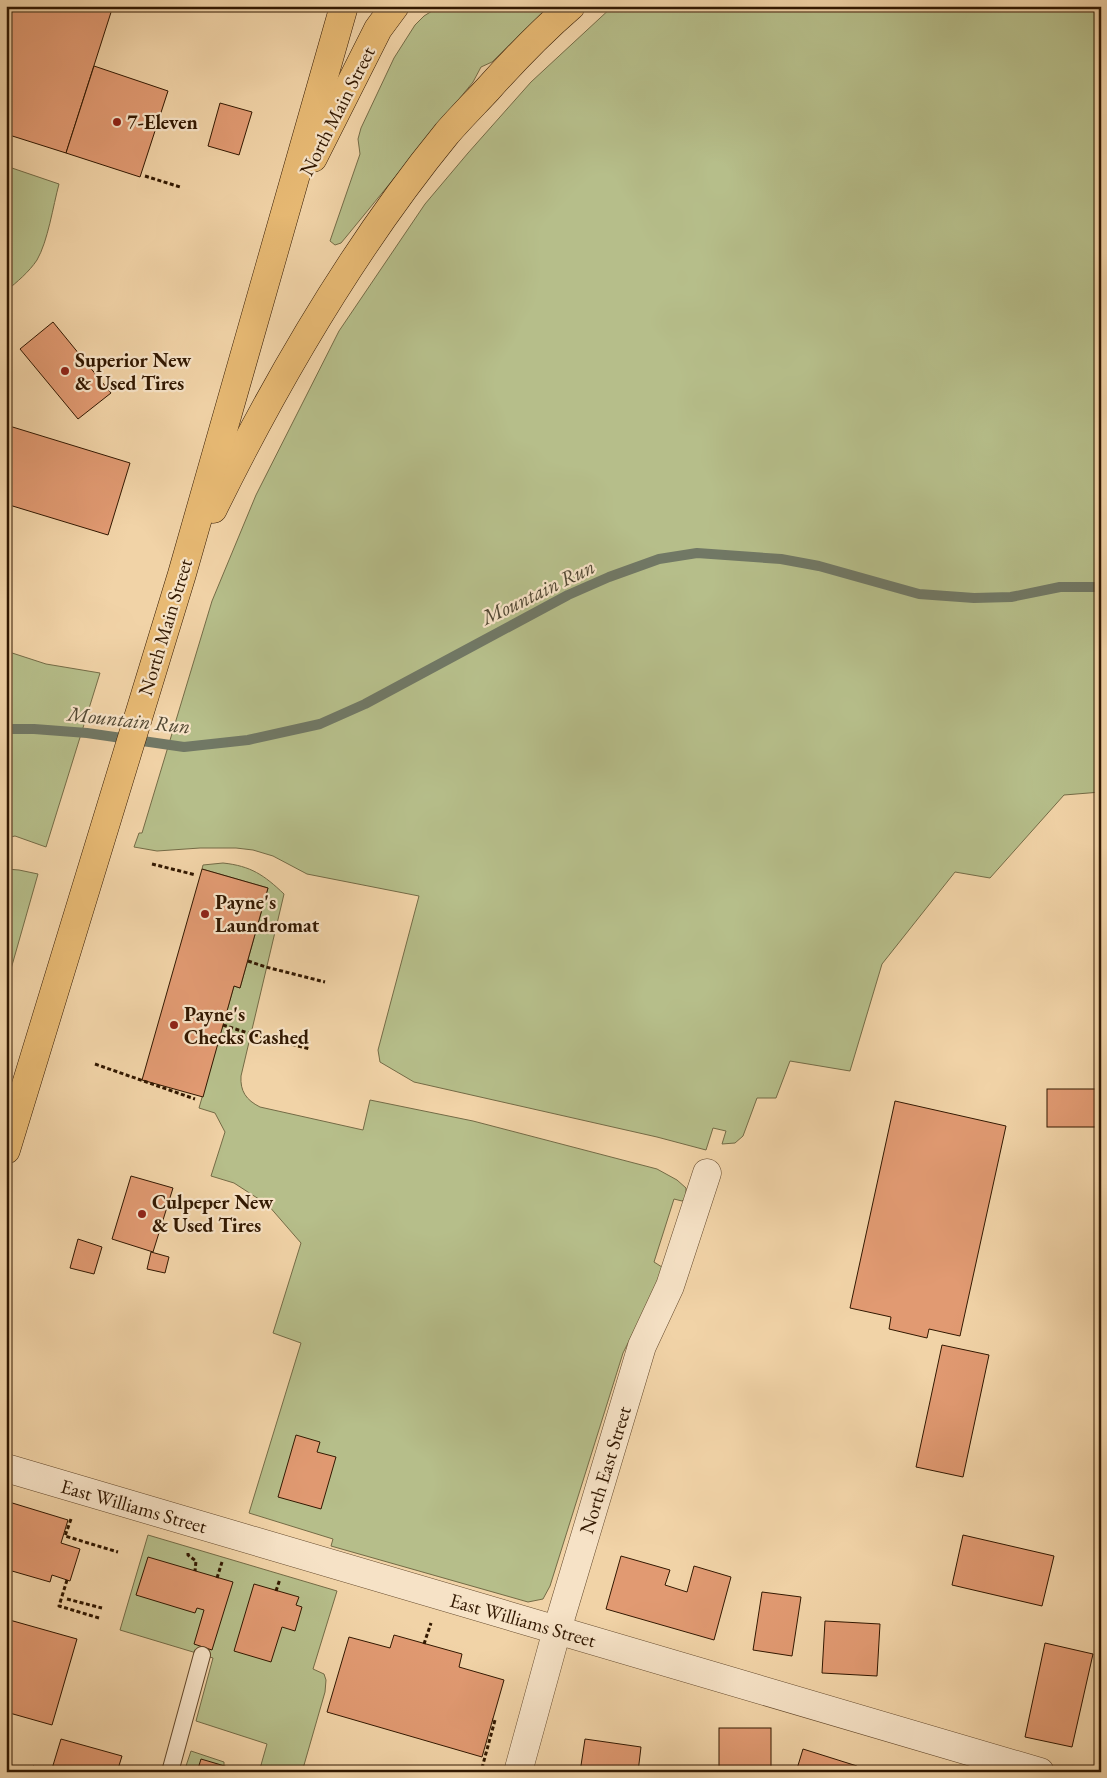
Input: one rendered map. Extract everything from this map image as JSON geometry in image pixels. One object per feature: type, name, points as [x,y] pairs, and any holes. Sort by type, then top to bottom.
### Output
[{"type":"main road","name":"North Main Street","points":[[6,1150],[182,574],[344,6]]},
{"type":"main road","name":"North Main Street","points":[[283,218],[378,29],[395,6]]},
{"type":"main road","points":[[182,574],[239,456],[319,313],[387,211],[448,132],[515,59],[571,6]]},
{"type":"street","name":"North East Street","points":[[518,1772],[557,1630],[642,1346],[670,1286],[707,1173]]},
{"type":"street","name":"East Williams Street","points":[[6,1468],[1040,1772]]},
{"type":"lane","points":[[170,1772],[202,1655]]},
{"type":"path","points":[[145,176],[180,187]]},
{"type":"path","points":[[152,864],[196,875]]},
{"type":"path","points":[[248,961],[325,982]]},
{"type":"path","points":[[223,1025],[310,1049]]},
{"type":"path","points":[[94,1064],[195,1099]]},
{"type":"path","points":[[66,1517],[71,1518],[65,1536],[118,1552]]},
{"type":"path","points":[[68,1545],[70,1538]]},
{"type":"path","points":[[188,1550],[188,1555],[196,1561],[195,1571]]},
{"type":"path","points":[[217,1578],[222,1561]]},
{"type":"path","points":[[67,1580],[59,1606],[99,1618]]},
{"type":"path","points":[[67,1598],[102,1608]]},
{"type":"path","points":[[424,1644],[431,1622]]},
{"type":"path","points":[[482,1768],[495,1720],[492,1720]]},
{"type":"green space","points":[[440,6],[549,6],[492,62],[481,67],[473,82],[346,237],[341,243],[335,245],[330,241],[360,154],[358,139],[361,128],[394,58],[415,25],[424,16]]},
{"type":"green space","points":[[613,6],[1101,6],[1101,792],[1064,795],[990,878],[955,872],[882,964],[850,1071],[790,1061],[776,1098],[757,1098],[743,1136],[735,1143],[722,1144],[726,1131],[713,1128],[706,1150],[657,1137],[414,1082],[380,1062],[378,1050],[419,896],[307,874],[273,856],[253,850],[200,848],[157,851],[134,847],[139,833],[142,833],[212,601],[256,495],[339,331],[425,204],[531,82]]},
{"type":"green space","points":[[6,166],[59,184],[41,252],[27,273],[6,291]]},
{"type":"green space","points":[[6,651],[46,664],[100,673],[46,847],[15,836],[6,838]]},
{"type":"green space","points":[[223,863],[242,866],[256,872],[284,894],[241,1076],[243,1091],[255,1104],[260,1107],[363,1130],[370,1100],[473,1121],[657,1169],[677,1180],[686,1188],[686,1198],[682,1201],[674,1199],[654,1262],[665,1269],[623,1353],[550,1586],[543,1599],[528,1602],[331,1546],[333,1539],[249,1513],[301,1343],[273,1333],[301,1243],[268,1205],[234,1183],[211,1176],[225,1132],[215,1113],[199,1108],[234,986],[240,988],[268,888],[202,869],[203,865]]},
{"type":"green space","points":[[6,869],[38,874],[7,983]]},
{"type":"green space","points":[[148,1535],[337,1591],[313,1669],[324,1674],[326,1680],[325,1692],[302,1772],[259,1772],[267,1744],[196,1721],[213,1658],[120,1630]]},
{"type":"green space","points":[[191,1751],[224,1762],[224,1766],[197,1772],[184,1772]]},
{"type":"building","points":[[6,6],[113,6],[66,153],[6,134]]},
{"type":"building","name":"7-Eleven","points":[[94,66],[168,91],[140,177],[66,153]]},
{"type":"building","name":"7-Eleven","points":[[220,103],[252,112],[239,155],[208,146]]},
{"type":"building","name":"Superior New & Used Tires","points":[[53,322],[111,393],[78,419],[20,349]]},
{"type":"building","points":[[6,425],[130,463],[108,535],[6,504]]},
{"type":"building","points":[[202,869],[268,888],[240,988],[234,986],[203,1097],[142,1080]]},
{"type":"building","points":[[1047,1089],[1101,1089],[1101,1127],[1047,1127]]},
{"type":"building","points":[[895,1101],[1006,1126],[960,1336],[929,1329],[927,1338],[889,1329],[891,1317],[850,1308]]},
{"type":"building","name":"Culpeper New & Used Tires","points":[[131,1176],[173,1188],[153,1252],[112,1239]]},
{"type":"building","points":[[78,1239],[102,1247],[94,1274],[70,1268]]},
{"type":"building","points":[[151,1252],[169,1257],[165,1273],[147,1269]]},
{"type":"building","points":[[942,1345],[989,1355],[963,1477],[916,1467]]},
{"type":"building","points":[[296,1435],[320,1442],[317,1452],[336,1457],[321,1509],[278,1497]]},
{"type":"building","points":[[9,1502],[68,1520],[61,1543],[80,1549],[70,1581],[52,1575],[50,1582],[12,1571],[9,1581],[6,1580],[6,1512]]},
{"type":"building","points":[[963,1535],[1054,1556],[1042,1606],[952,1585]]},
{"type":"building","points":[[621,1556],[670,1570],[665,1585],[687,1592],[694,1566],[731,1577],[714,1640],[606,1609]]},
{"type":"building","points":[[148,1557],[233,1582],[212,1650],[194,1644],[204,1610],[197,1608],[195,1613],[136,1595]]},
{"type":"building","points":[[254,1584],[299,1597],[296,1605],[302,1607],[295,1631],[282,1627],[271,1662],[234,1651]]},
{"type":"building","points":[[762,1592],[801,1597],[792,1656],[753,1650]]},
{"type":"building","points":[[6,1619],[77,1639],[52,1725],[6,1712]]},
{"type":"building","points":[[825,1621],[880,1624],[877,1676],[822,1673]]},
{"type":"building","points":[[394,1635],[462,1654],[459,1667],[504,1680],[482,1757],[327,1712],[349,1637],[390,1648]]},
{"type":"building","points":[[1045,1643],[1093,1654],[1072,1747],[1025,1737]]},
{"type":"building","points":[[719,1728],[771,1728],[771,1772],[719,1772]]},
{"type":"building","points":[[61,1739],[122,1756],[117,1772],[51,1772]]},
{"type":"building","points":[[585,1739],[641,1747],[638,1772],[580,1772]]},
{"type":"building","points":[[803,1749],[857,1766],[856,1772],[796,1772]]},
{"type":"building","points":[[201,1759],[228,1767],[227,1772],[197,1772]]},
{"type":"building","points":[[33,1766],[51,1772],[31,1772]]},
{"type":"waterway","name":"Mountain Run","points":[[6,729],[87,733],[184,747],[248,740],[320,724],[365,704],[568,595],[609,577],[659,559],[697,553],[781,559],[819,566],[919,594],[974,598],[1011,597],[1060,587],[1101,587]]},
{"type":"place","name":"7-Eleven","points":[[117,122]]},
{"type":"place","name":"Superior New & Used Tires","points":[[65,371]]},
{"type":"place","name":"Payne's Laundromat","points":[[205,914]]},
{"type":"place","name":"Payne's Checks Cashed","points":[[174,1025]]},
{"type":"place","name":"Culpeper New & Used Tires","points":[[142,1214]]}]
